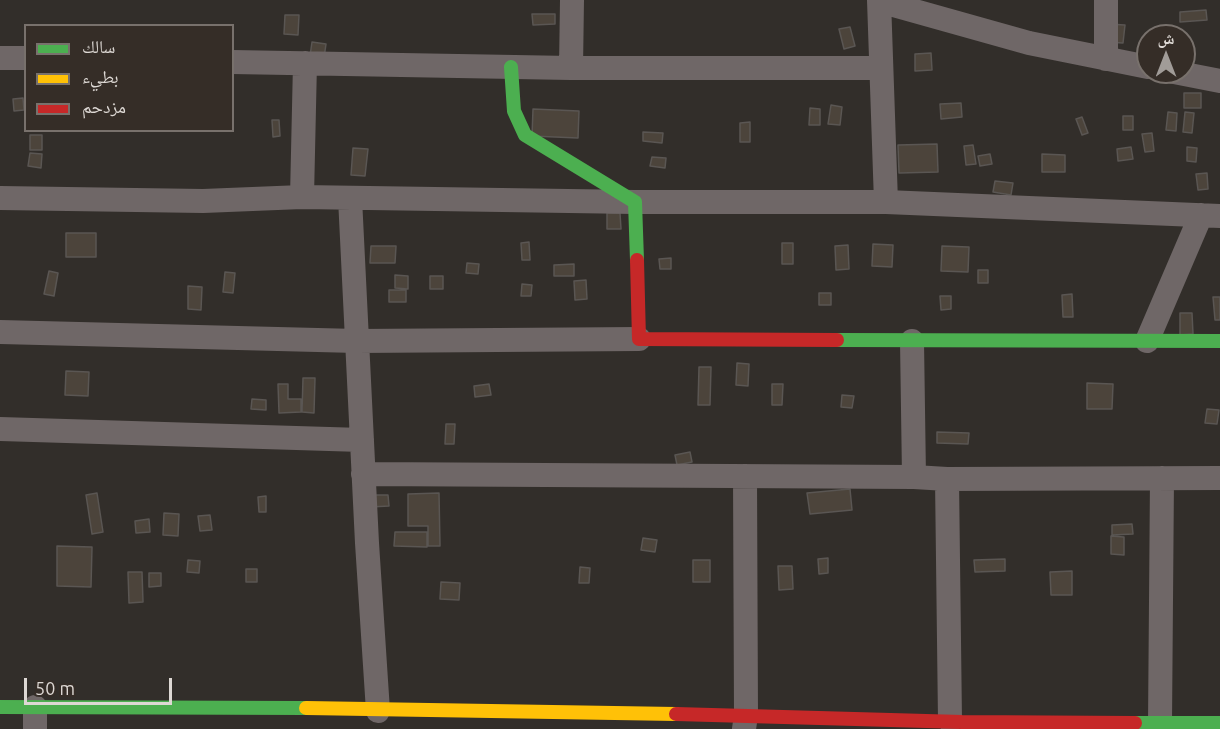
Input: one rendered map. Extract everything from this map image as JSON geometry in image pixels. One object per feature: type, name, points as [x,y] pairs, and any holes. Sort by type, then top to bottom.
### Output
[{"type":"street","points":[[571,68],[572,0]]},
{"type":"street","points":[[1106,0],[1106,59]]},
{"type":"street","points":[[886,202],[879,1],[1029,43],[1136,65]]},
{"type":"street","points":[[0,58],[24,58]]},
{"type":"street","points":[[234,62],[571,68],[881,68]]},
{"type":"street","points":[[302,197],[305,63]]},
{"type":"street","points":[[511,67],[512,107],[516,123],[525,135],[635,202]]},
{"type":"street","points":[[1196,76],[1220,81]]},
{"type":"street","points":[[0,198],[203,201],[302,197],[635,202],[886,202],[1210,215],[1147,341]]},
{"type":"street","points":[[350,198],[363,474],[378,711]]},
{"type":"street","points":[[635,202],[639,339]]},
{"type":"street","points":[[0,332],[357,341],[639,339],[1220,341]]},
{"type":"street","points":[[912,341],[914,477]]},
{"type":"street","points":[[0,429],[362,440]]},
{"type":"street","points":[[363,474],[947,479],[1220,478]]},
{"type":"street","points":[[745,476],[745,722]]},
{"type":"street","points":[[1160,723],[1162,478]]},
{"type":"street","points":[[947,479],[958,724]]},
{"type":"street","points":[[0,707],[35,718],[300,708],[378,711],[427,720],[958,724],[1220,723]]},
{"type":"building","points":[[1206,10],[1207,20],[1180,22],[1180,12]]},
{"type":"building","points":[[532,14],[555,14],[555,24],[533,25]]},
{"type":"building","points":[[285,15],[299,15],[298,35],[284,34]]},
{"type":"building","points":[[1108,24],[1125,25],[1123,43],[1107,42]]},
{"type":"building","points":[[850,27],[855,46],[844,49],[839,29]]},
{"type":"building","points":[[312,42],[326,44],[323,65],[309,63]]},
{"type":"building","points":[[931,53],[932,70],[915,71],[915,54]]},
{"type":"building","points":[[1184,93],[1201,93],[1201,108],[1184,108]]},
{"type":"building","points":[[23,98],[24,110],[14,111],[13,99]]},
{"type":"building","points":[[961,103],[962,117],[941,119],[940,104]]},
{"type":"building","points":[[831,105],[842,107],[840,125],[828,124]]},
{"type":"building","points":[[810,108],[820,109],[820,125],[809,125]]},
{"type":"building","points":[[533,109],[579,111],[578,138],[532,136]]},
{"type":"building","points":[[1168,112],[1177,113],[1176,131],[1166,130]]},
{"type":"building","points":[[1185,112],[1194,113],[1192,133],[1183,132]]},
{"type":"building","points":[[1123,116],[1133,116],[1133,130],[1123,130]]},
{"type":"building","points":[[1082,117],[1088,133],[1082,135],[1076,119]]},
{"type":"building","points":[[272,120],[279,120],[280,136],[273,137]]},
{"type":"building","points":[[750,122],[750,142],[740,142],[740,123]]},
{"type":"building","points":[[643,132],[663,133],[662,143],[643,141]]},
{"type":"building","points":[[1152,133],[1154,151],[1145,152],[1142,134]]},
{"type":"building","points":[[30,135],[42,135],[42,150],[30,150]]},
{"type":"building","points":[[937,144],[938,172],[899,173],[898,145]]},
{"type":"building","points":[[973,145],[976,164],[966,165],[964,146]]},
{"type":"building","points":[[1131,147],[1133,159],[1118,161],[1117,149]]},
{"type":"building","points":[[1187,147],[1197,148],[1196,162],[1187,161]]},
{"type":"building","points":[[353,148],[368,149],[365,176],[351,175]]},
{"type":"building","points":[[30,153],[42,154],[41,168],[28,166]]},
{"type":"building","points":[[990,154],[992,164],[980,166],[978,156]]},
{"type":"building","points":[[1042,154],[1065,155],[1065,172],[1042,172]]},
{"type":"building","points":[[652,157],[666,158],[665,168],[650,166]]},
{"type":"building","points":[[1207,173],[1208,189],[1198,190],[1196,174]]},
{"type":"building","points":[[995,181],[1013,183],[1011,195],[993,192]]},
{"type":"building","points":[[607,213],[620,213],[621,229],[607,229]]},
{"type":"building","points":[[66,233],[96,233],[96,257],[66,257]]},
{"type":"building","points":[[529,242],[530,260],[522,260],[521,243]]},
{"type":"building","points":[[782,243],[793,243],[793,264],[782,264]]},
{"type":"building","points":[[873,244],[893,245],[892,267],[872,266]]},
{"type":"building","points":[[848,245],[849,269],[836,270],[835,246]]},
{"type":"building","points":[[371,246],[396,246],[395,263],[370,263]]},
{"type":"building","points":[[942,246],[969,247],[968,272],[941,271]]},
{"type":"building","points":[[671,258],[671,269],[660,269],[659,259]]},
{"type":"building","points":[[467,263],[479,264],[478,274],[466,273]]},
{"type":"building","points":[[574,264],[574,276],[554,276],[554,265]]},
{"type":"building","points":[[978,270],[988,270],[988,283],[978,283]]},
{"type":"building","points":[[49,271],[58,273],[54,296],[44,294]]},
{"type":"building","points":[[225,272],[235,273],[233,293],[223,292]]},
{"type":"building","points":[[395,275],[408,276],[408,289],[395,288]]},
{"type":"building","points":[[430,276],[443,276],[443,289],[430,289]]},
{"type":"building","points":[[586,280],[587,299],[575,300],[574,281]]},
{"type":"building","points":[[522,284],[532,285],[531,296],[521,296]]},
{"type":"building","points":[[188,286],[202,287],[201,310],[188,309]]},
{"type":"building","points":[[389,290],[406,290],[406,302],[389,302]]},
{"type":"building","points":[[819,293],[831,293],[831,305],[819,305]]},
{"type":"building","points":[[1072,294],[1073,317],[1063,317],[1062,295]]},
{"type":"building","points":[[940,296],[951,296],[951,309],[941,310]]},
{"type":"building","points":[[1213,297],[1220,297],[1220,320],[1215,320]]},
{"type":"building","points":[[1180,313],[1192,313],[1193,334],[1180,335]]},
{"type":"building","points":[[737,363],[749,364],[748,386],[736,385]]},
{"type":"building","points":[[699,367],[711,367],[710,405],[698,405]]},
{"type":"building","points":[[66,371],[89,372],[88,396],[65,395]]},
{"type":"building","points":[[303,378],[315,378],[314,413],[302,412]]},
{"type":"building","points":[[1087,383],[1113,384],[1112,409],[1087,409]]},
{"type":"building","points":[[278,384],[288,384],[288,399],[301,399],[301,412],[279,413]]},
{"type":"building","points":[[489,384],[491,395],[475,397],[474,386]]},
{"type":"building","points":[[772,384],[783,384],[782,405],[772,405]]},
{"type":"building","points":[[842,395],[854,396],[852,408],[841,407]]},
{"type":"building","points":[[252,399],[266,400],[266,410],[251,409]]},
{"type":"building","points":[[1207,409],[1219,410],[1217,424],[1205,423]]},
{"type":"building","points":[[446,424],[455,424],[454,444],[445,444]]},
{"type":"building","points":[[937,432],[969,433],[968,444],[937,443]]},
{"type":"building","points":[[690,452],[692,462],[677,465],[675,455]]},
{"type":"building","points":[[850,489],[852,510],[810,514],[807,493]]},
{"type":"building","points":[[97,493],[103,532],[92,534],[86,495]]},
{"type":"building","points":[[439,493],[440,546],[428,546],[428,526],[408,526],[408,494]]},
{"type":"building","points":[[370,495],[388,495],[389,506],[370,507]]},
{"type":"building","points":[[266,496],[266,512],[259,512],[258,497]]},
{"type":"building","points":[[164,513],[179,514],[178,536],[163,535]]},
{"type":"building","points":[[210,515],[212,530],[200,531],[198,516]]},
{"type":"building","points":[[149,519],[150,532],[136,533],[135,521]]},
{"type":"building","points":[[1132,524],[1133,534],[1112,535],[1112,525]]},
{"type":"building","points":[[395,532],[427,532],[427,547],[394,546]]},
{"type":"building","points":[[1111,536],[1124,537],[1124,555],[1111,554]]},
{"type":"building","points":[[643,538],[657,540],[655,552],[641,550]]},
{"type":"building","points":[[57,546],[92,547],[91,587],[57,586]]},
{"type":"building","points":[[828,558],[828,573],[819,574],[818,559]]},
{"type":"building","points":[[1005,559],[1005,571],[975,572],[974,560]]},
{"type":"building","points":[[188,560],[200,561],[199,573],[187,572]]},
{"type":"building","points":[[693,560],[710,560],[710,582],[693,582]]},
{"type":"building","points":[[778,566],[792,566],[793,589],[779,590]]},
{"type":"building","points":[[580,567],[590,568],[589,583],[579,583]]},
{"type":"building","points":[[246,569],[257,569],[257,582],[246,582]]},
{"type":"building","points":[[1072,571],[1072,595],[1051,595],[1050,572]]},
{"type":"building","points":[[128,572],[142,572],[143,602],[129,603]]},
{"type":"building","points":[[149,573],[161,573],[161,586],[149,587]]},
{"type":"building","points":[[441,582],[460,583],[459,600],[440,599]]},
{"type":"traffic: fast","points":[[511,67],[514,111],[525,135],[635,202],[637,260]]},
{"type":"traffic: fast","points":[[837,340],[1220,341]]},
{"type":"traffic: fast","points":[[0,707],[306,708]]},
{"type":"traffic: fast","points":[[1135,723],[1220,723]]},
{"type":"traffic: slow","points":[[306,708],[676,714]]},
{"type":"traffic: jam","points":[[637,260],[639,339],[837,340]]},
{"type":"traffic: jam","points":[[676,714],[962,722],[1135,723]]}]
